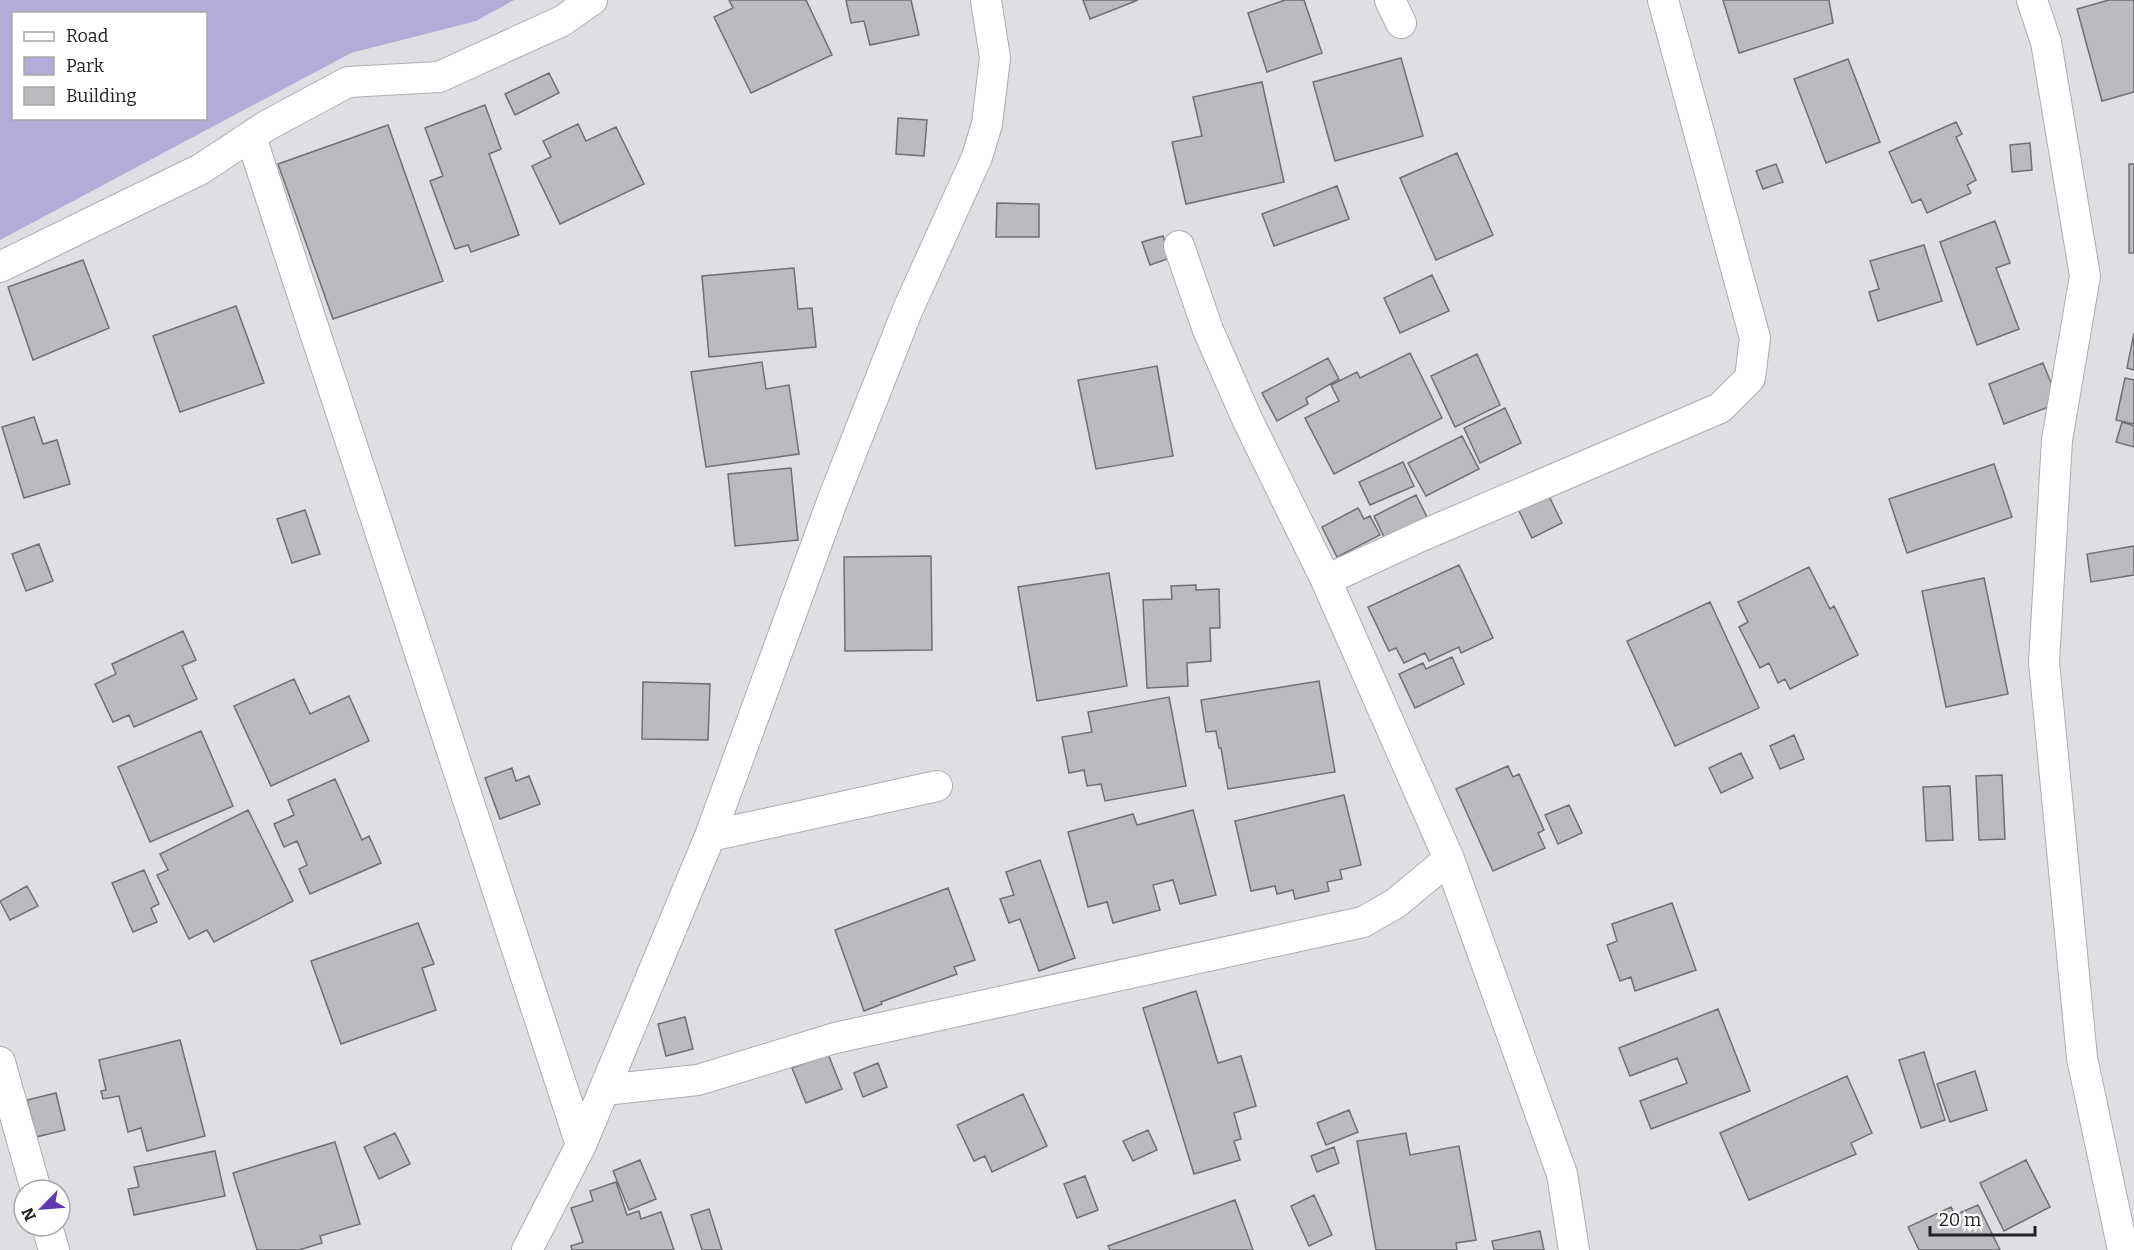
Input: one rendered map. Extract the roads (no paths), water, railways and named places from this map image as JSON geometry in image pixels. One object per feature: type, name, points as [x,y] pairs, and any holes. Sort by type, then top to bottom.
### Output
[{"type":"street","points":[[0,267],[201,170],[266,126],[348,82],[439,77],[562,21],[592,0]]},
{"type":"street","points":[[528,1250],[581,1145],[710,836],[841,478],[908,309],[977,157],[987,124],[995,58],[986,0]]},
{"type":"street","points":[[1326,580],[1419,537],[1720,408],[1750,378],[1755,338],[1664,0]]},
{"type":"street","points":[[2032,0],[2046,42],[2085,276],[2057,440],[2044,662],[2082,1058],[2123,1250]]},
{"type":"street","points":[[250,137],[581,1145]]},
{"type":"street","points":[[1179,246],[1208,330],[1248,421],[1326,580],[1449,859],[1562,1174],[1574,1250]]},
{"type":"street","points":[[710,836],[937,786]]},
{"type":"street","points":[[604,1090],[698,1080],[835,1038],[1363,922],[1396,903],[1449,859]]},
{"type":"street","points":[[0,1062],[33,1178]]}]
